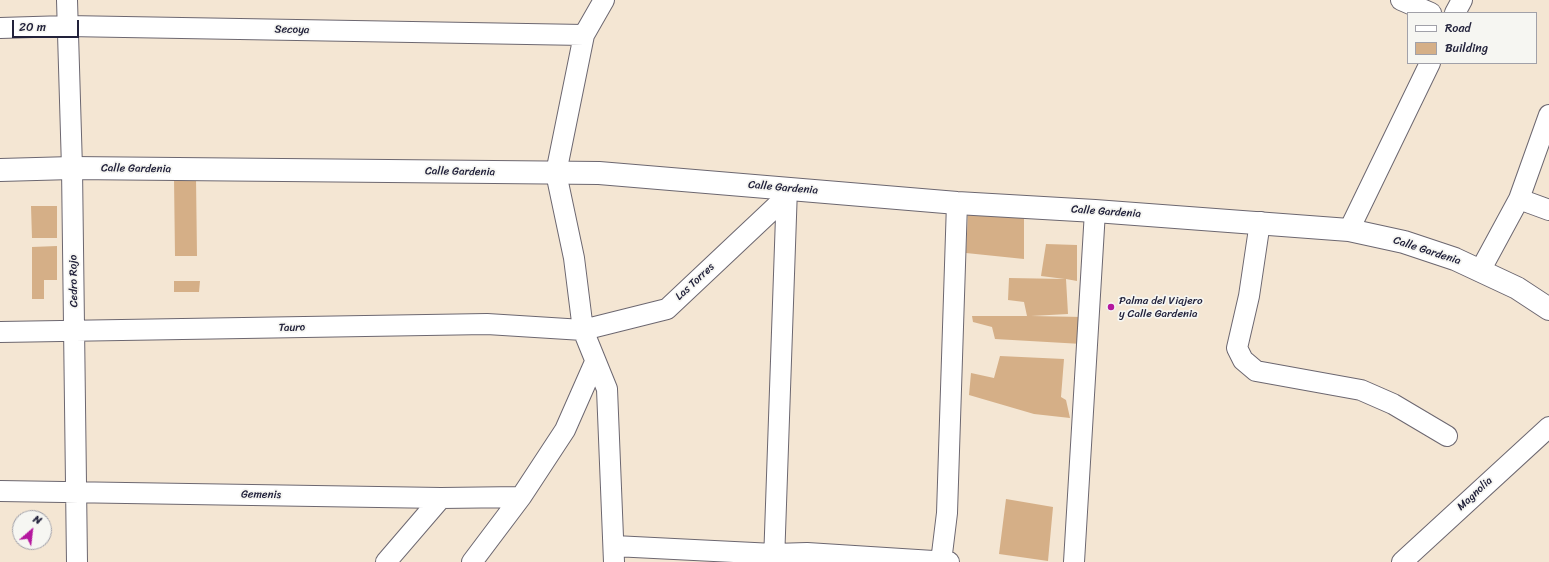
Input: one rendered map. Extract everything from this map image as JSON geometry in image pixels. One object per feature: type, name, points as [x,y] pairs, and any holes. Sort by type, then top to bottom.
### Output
[{"type":"street","name":"Cedro Rojo","points":[[67,0],[75,332],[77,562]]},
{"type":"street","points":[[604,0],[584,35],[556,173],[574,258],[583,330],[607,389],[614,554],[774,558],[807,553],[944,562],[947,513],[957,203]]},
{"type":"street","points":[[1401,0],[1429,12]]},
{"type":"street","points":[[1456,12],[1462,0]]},
{"type":"street","name":"Secoya","points":[[0,28],[67,26],[584,35]]},
{"type":"street","points":[[1349,230],[1430,64]]},
{"type":"street","points":[[1480,271],[1519,199],[1549,115]]},
{"type":"street","name":"Calle Gardenia","points":[[0,170],[72,168],[600,173],[787,192],[1260,222],[1349,230],[1404,242],[1455,259],[1517,288],[1548,307]]},
{"type":"street","points":[[774,558],[787,192]]},
{"type":"street","name":"Las Torres","points":[[583,330],[667,308],[787,192]]},
{"type":"street","points":[[1519,199],[1549,210]]},
{"type":"street","points":[[1074,562],[1095,211]]},
{"type":"street","points":[[1260,222],[1249,296],[1238,348],[1243,360],[1256,371],[1361,390],[1393,404],[1447,436]]},
{"type":"street","name":"Tauro","points":[[0,332],[75,332],[488,324],[583,330]]},
{"type":"street","points":[[472,562],[521,496],[565,430],[595,362]]},
{"type":"street","name":"Magnolia","points":[[1402,562],[1549,427]]},
{"type":"street","name":"Gemenis","points":[[0,491],[76,491],[441,498],[521,496]]},
{"type":"street","points":[[386,562],[441,498]]},
{"type":"building","points":[[174,178],[196,178],[197,256],[175,256]]},
{"type":"building","points":[[31,206],[57,206],[57,238],[32,238]]},
{"type":"building","points":[[968,214],[1024,218],[1024,259],[966,253]]},
{"type":"building","points":[[1046,244],[1077,245],[1077,281],[1066,279],[1068,314],[1031,316],[1083,317],[1082,344],[995,339],[992,327],[973,322],[972,316],[1027,316],[1024,302],[1008,300],[1009,278],[1065,279],[1041,276]]},
{"type":"building","points":[[57,246],[57,280],[44,280],[44,299],[32,299],[32,247]]},
{"type":"building","points":[[174,281],[200,281],[199,292],[174,292]]},
{"type":"building","points":[[1000,356],[1064,359],[1061,397],[1066,400],[1070,418],[1034,414],[969,395],[971,373],[994,378]]},
{"type":"building","points":[[1006,499],[1053,507],[1048,561],[999,554]]},
{"type":"place","name":"Palma del Viajero y Calle Gardenia","points":[[1111,307]]}]
